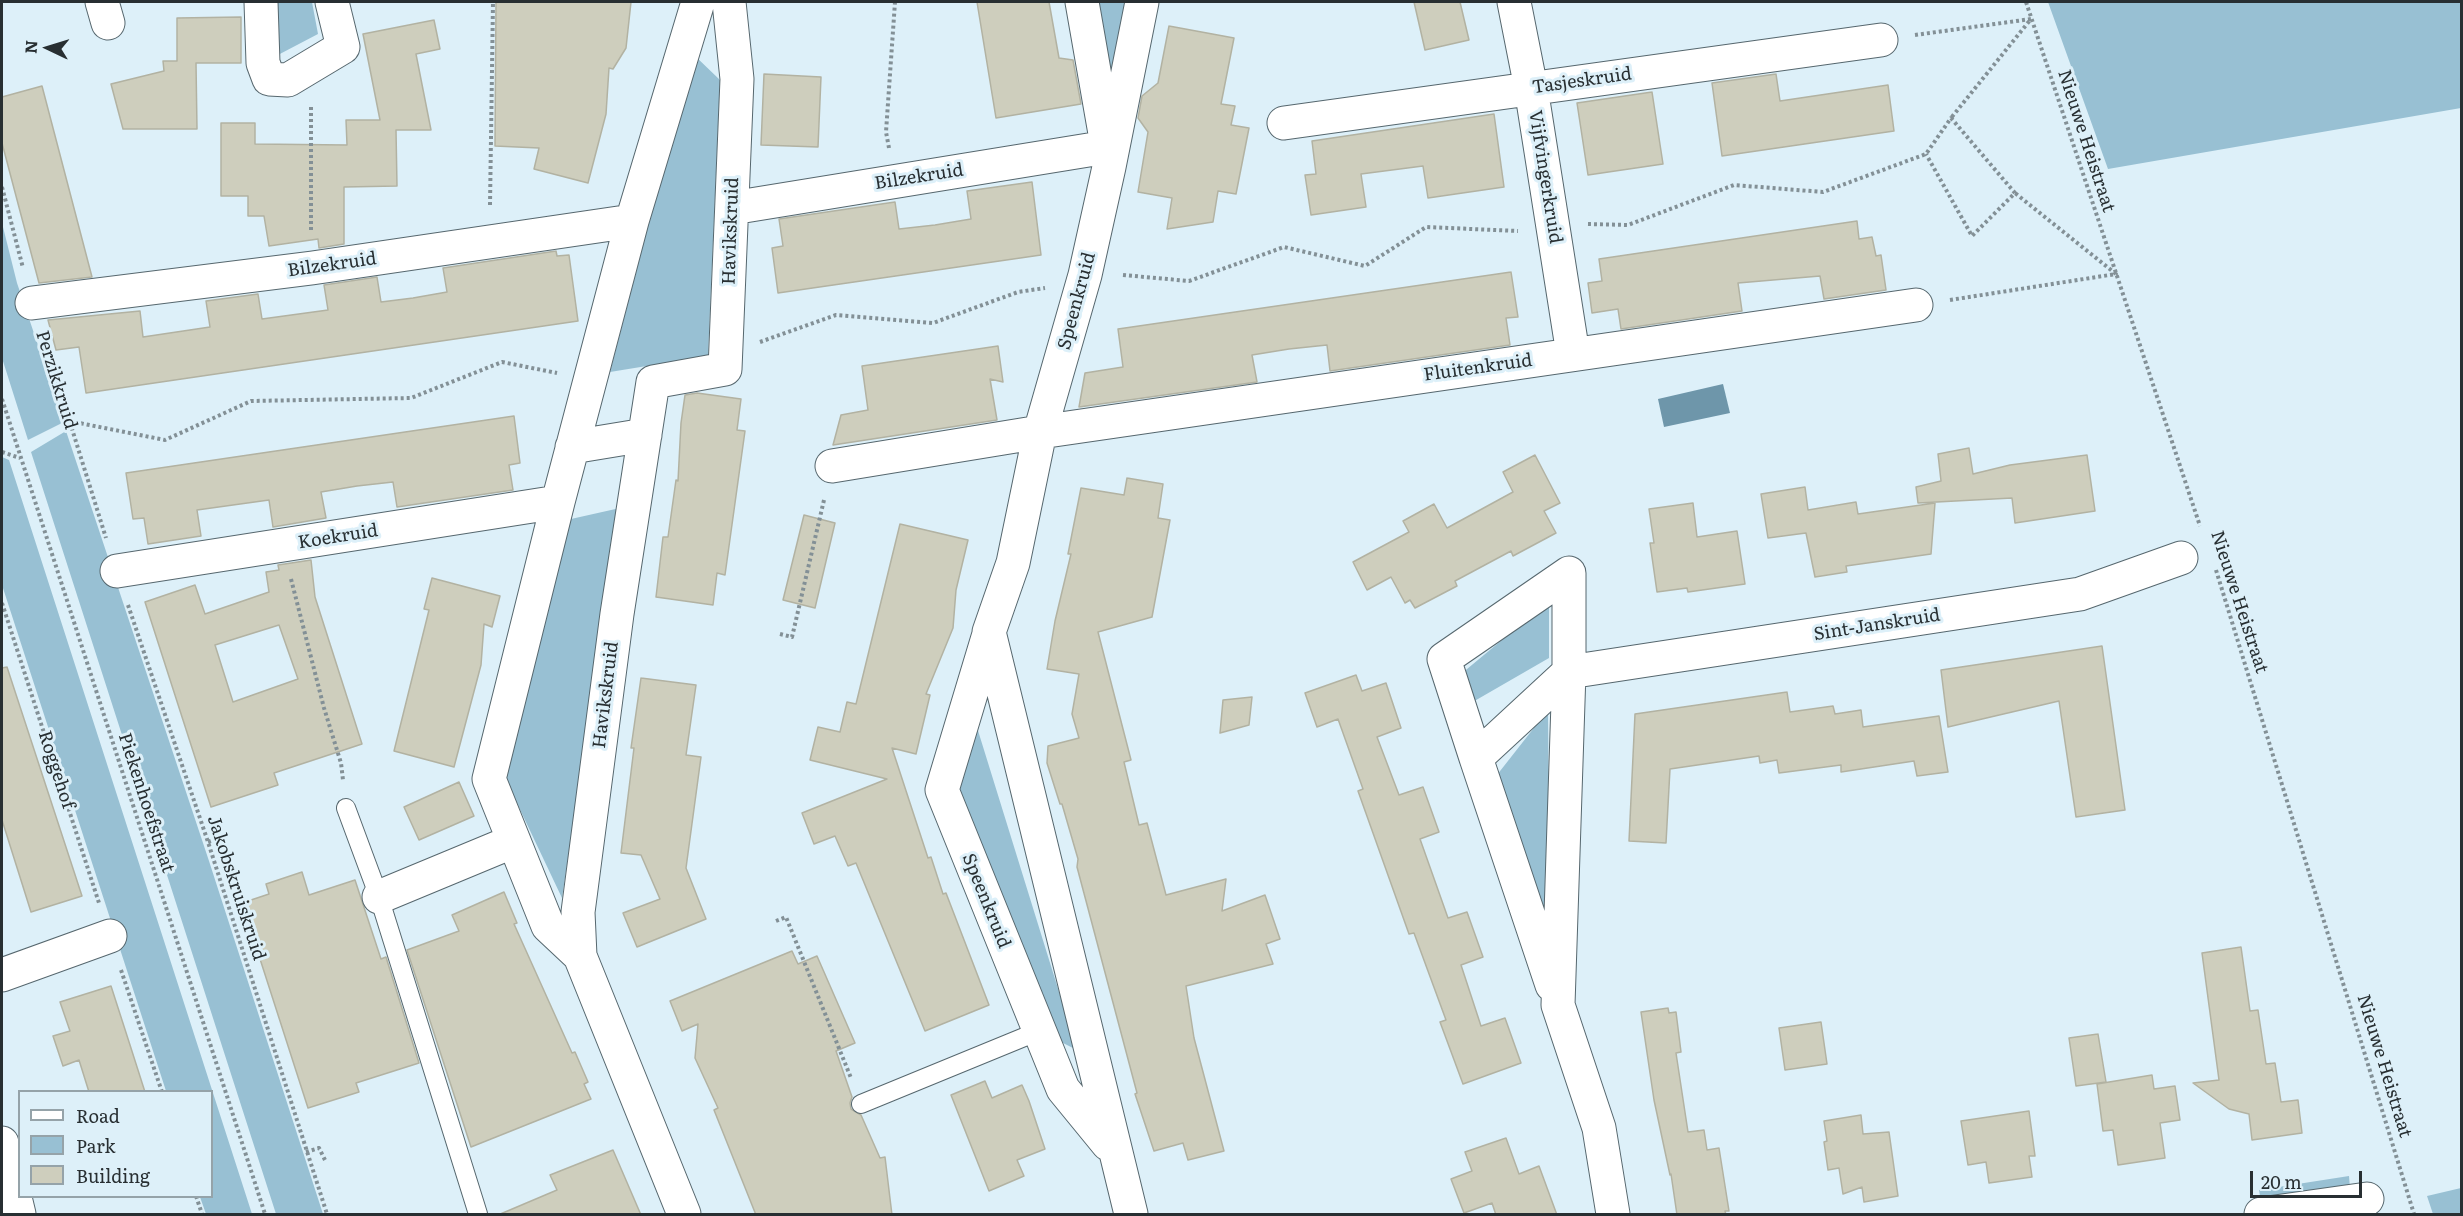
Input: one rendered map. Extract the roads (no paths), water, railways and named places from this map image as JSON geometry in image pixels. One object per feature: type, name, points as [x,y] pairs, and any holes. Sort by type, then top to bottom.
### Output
[{"type":"street","points":[[261,2],[263,63],[269,79],[288,80],[343,47],[332,2]]},
{"type":"street","name":"Havikskruid","points":[[580,956],[548,926],[489,779],[572,447],[632,221],[698,2]]},
{"type":"street","name":"Havikskruid","points":[[684,1215],[580,956],[580,901],[617,614],[653,382],[725,369],[737,79],[729,2]]},
{"type":"street","name":"Speenkruid","points":[[1082,2],[1108,157]]},
{"type":"street","name":"Speenkruid","points":[[1114,1152],[1063,1089],[942,790],[989,632],[1013,563],[1040,432],[1085,274],[1142,2]]},
{"type":"street","name":"Vijfvingerkruid","points":[[1514,2],[1531,88],[1573,354]]},
{"type":"street","name":"Tasjeskruid","points":[[1284,123],[1881,40]]},
{"type":"street","name":"Bilzekruid","points":[[732,208],[895,182],[1108,157]]},
{"type":"street","name":"Bilzekruid","points":[[32,303],[312,268],[632,221]]},
{"type":"street","name":"Fluitenkruid","points":[[1040,432],[1916,305]]},
{"type":"street","points":[[832,466],[1040,432]]},
{"type":"street","points":[[572,447],[645,435]]},
{"type":"street","name":"Koekruid","points":[[117,571],[558,502]]},
{"type":"street","name":"Sint-Janskruid","points":[[1569,672],[2080,594],[2192,547]]},
{"type":"street","points":[[1558,1005],[1569,672],[1569,573],[1444,659],[1476,758],[1558,1005],[1599,1128],[1613,1215]]},
{"type":"street","name":"Speenkruid","points":[[989,632],[1131,1215]]},
{"type":"street","points":[[1476,758],[1569,672]]},
{"type":"street","points":[[379,897],[514,841]]},
{"type":"street","points":[[2,975],[110,936]]},
{"type":"street","points":[[2,1143],[19,1215]]},
{"type":"street","points":[[2261,1215],[2367,1199]]},
{"type":"lane","points":[[346,808],[379,897],[478,1215]]},
{"type":"lane","points":[[861,1104],[1040,1031]]}]
